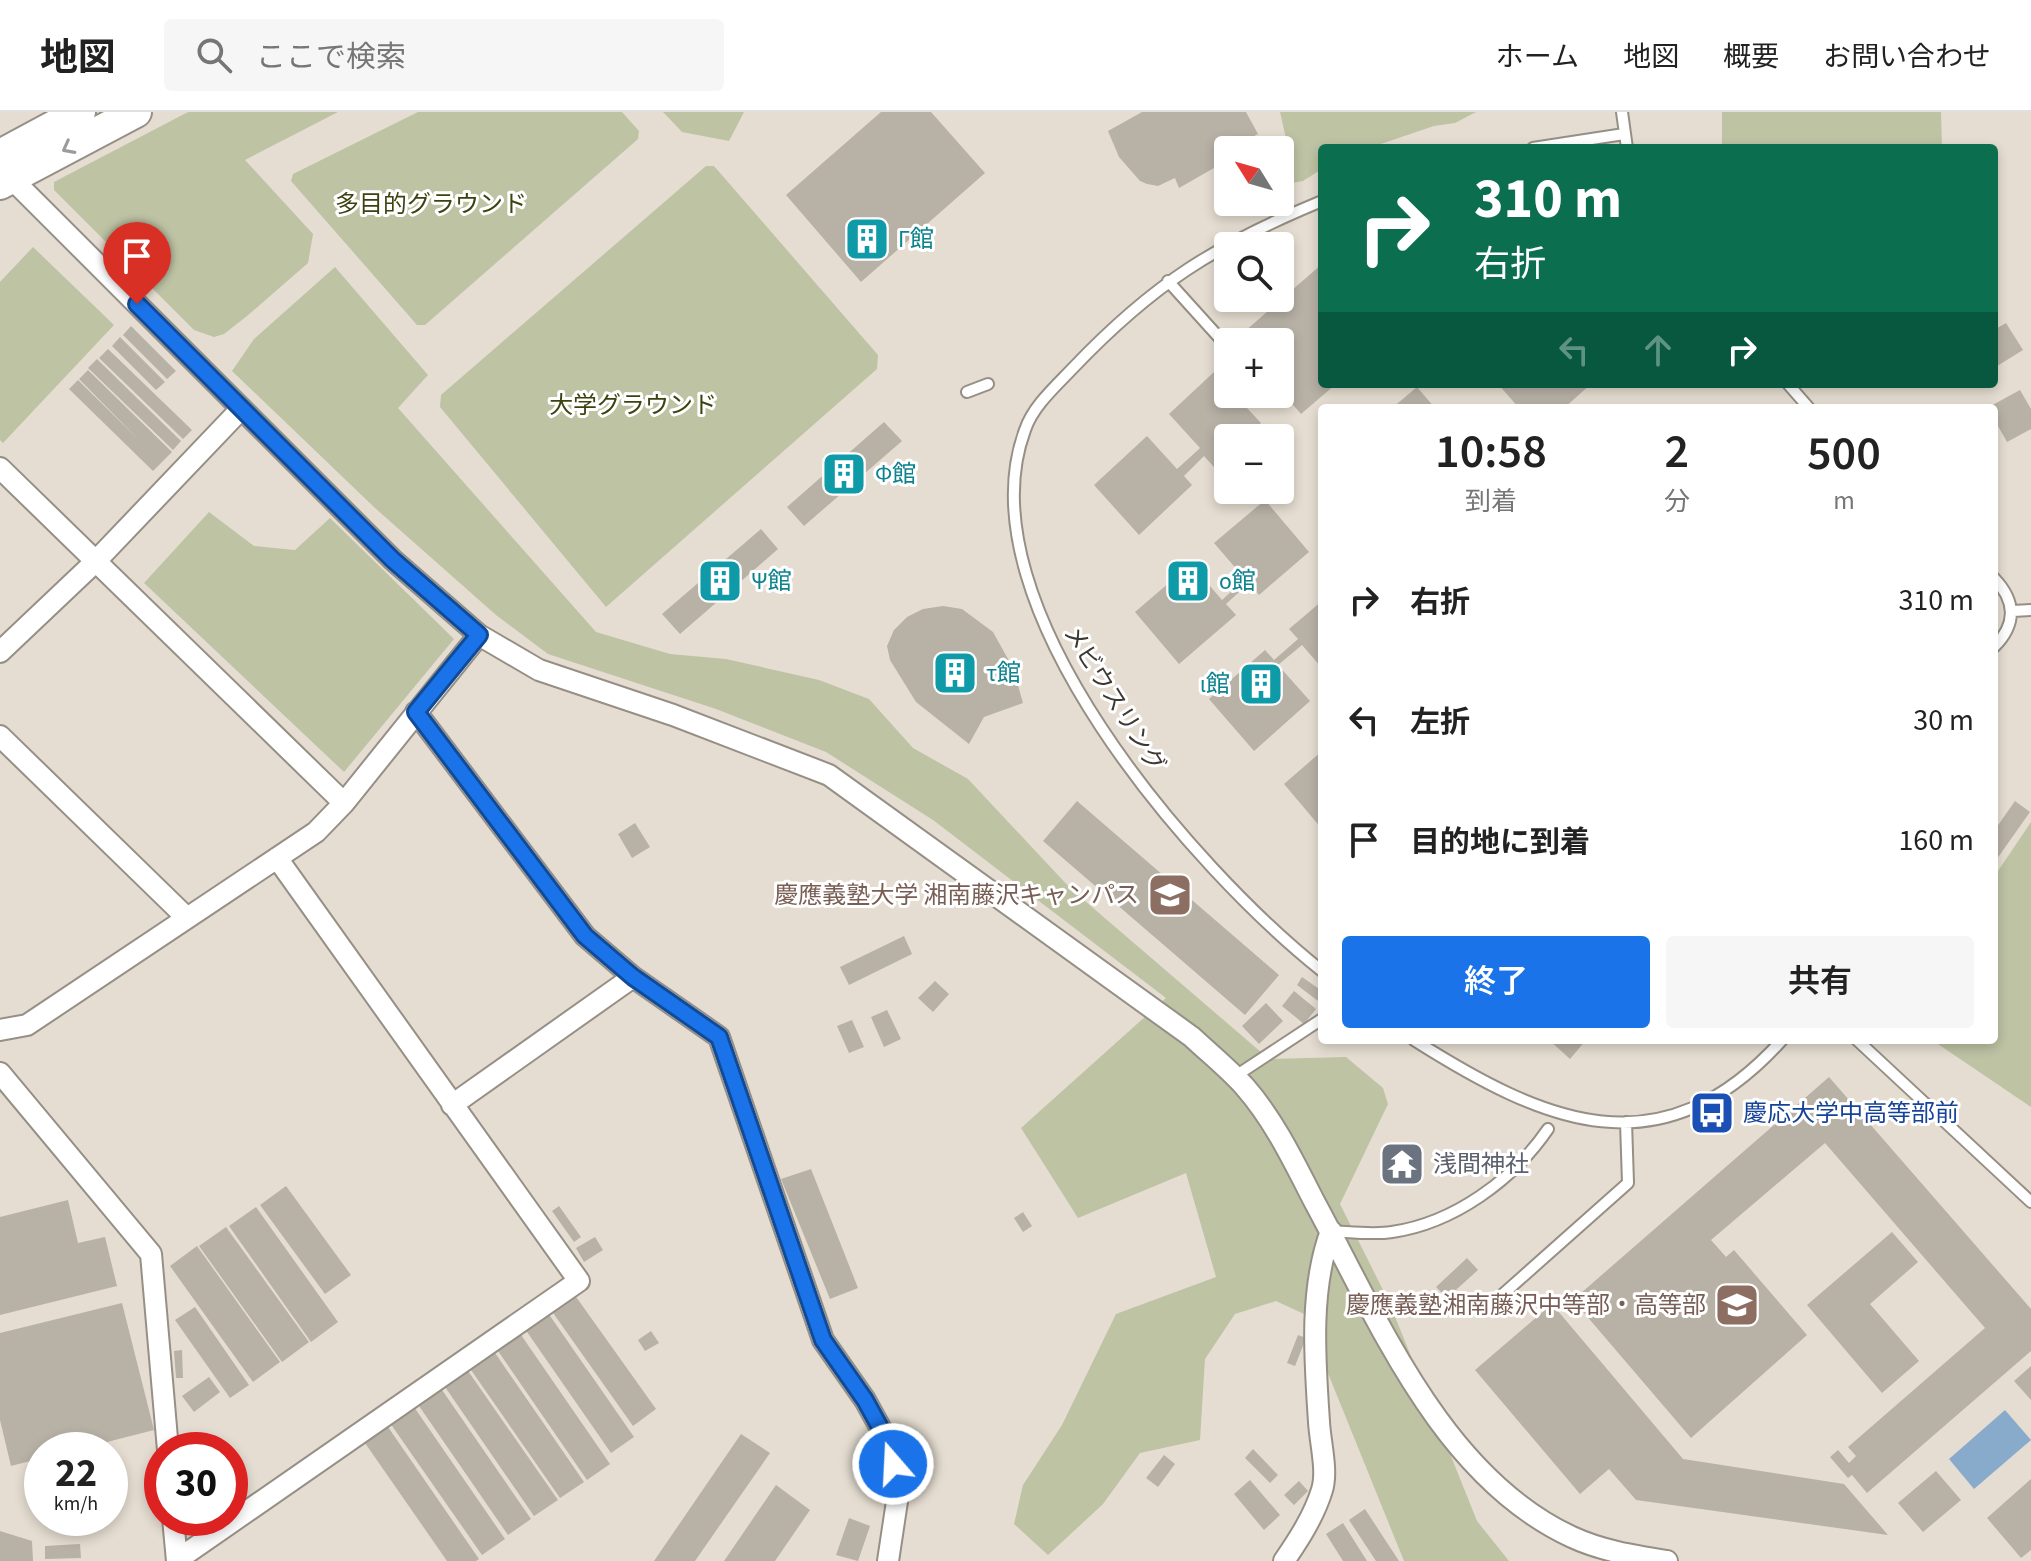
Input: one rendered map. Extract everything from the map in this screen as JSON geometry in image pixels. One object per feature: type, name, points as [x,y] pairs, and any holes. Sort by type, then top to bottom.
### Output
[{"type":"street","points":[[3,171],[80,112]]},
{"type":"street","points":[[3,171],[136,112]]},
{"type":"street","points":[[3,171],[393,560],[479,635],[539,670],[673,715],[829,775],[1192,1037],[1244,1086],[1281,1139],[1408,1372],[1451,1439],[1489,1479],[1528,1512],[1573,1538],[1621,1553],[1667,1561]]},
{"type":"street","points":[[0,652],[95,562],[241,409]]},
{"type":"street","points":[[0,468],[344,803]]},
{"type":"street","points":[[0,1030],[27,1025],[316,832],[344,803],[479,635]]},
{"type":"street","points":[[416,712],[585,936],[633,977],[719,1037],[823,1340],[865,1400],[887,1440],[899,1488],[888,1561]]},
{"type":"street","points":[[0,736],[186,917]]},
{"type":"street","points":[[175,1536],[177,1560],[579,1281],[277,858]]},
{"type":"street","points":[[452,1105],[633,977]]},
{"type":"street","points":[[0,1073],[151,1254],[166,1432]]},
{"type":"street","points":[[1284,1561],[1308,1525],[1323,1487],[1315,1353],[1320,1276],[1331,1231]]},
{"type":"lane","points":[[1622,112],[1626,144]]},
{"type":"lane","points":[[1559,144],[1624,134]]},
{"type":"lane","name":"メビウスリング","points":[[1318,203],[1262,226],[1200,259],[1118,321],[1049,393],[1025,428],[1013,477],[1013,522],[1020,556],[1058,654],[1122,756],[1211,865],[1270,925],[1318,967]]},
{"type":"lane","points":[[1168,281],[1214,332]]},
{"type":"lane","points":[[967,392],[988,384]]},
{"type":"lane","points":[[1792,388],[1806,404]]},
{"type":"lane","points":[[1998,583],[2010,599],[2013,611],[2010,624],[1998,641]]},
{"type":"lane","points":[[2013,611],[2031,610]]},
{"type":"lane","points":[[1234,1077],[1318,1022]]},
{"type":"lane","points":[[1421,1044],[1480,1078],[1555,1114],[1595,1123],[1668,1117],[1698,1105],[1735,1083],[1778,1044]]},
{"type":"lane","points":[[1861,1044],[2031,1202]]},
{"type":"lane","points":[[1484,1311],[1628,1183],[1626,1122]]},
{"type":"lane","points":[[1331,1231],[1391,1233],[1437,1220],[1499,1181],[1533,1150],[1548,1129]]},
{"type":"green space","points":[[188,112],[338,112],[245,160],[313,234],[308,263],[247,316],[224,334],[214,337],[194,330],[54,190],[54,182]]},
{"type":"green space","name":"多目的グラウンド","points":[[418,112],[622,112],[639,131],[638,139],[425,325],[417,325],[291,181],[293,174]]},
{"type":"green space","points":[[663,112],[744,112],[729,141],[682,132]]},
{"type":"green space","points":[[1280,112],[1476,112],[1455,123],[1434,126],[1381,144],[1318,144],[1318,172],[1294,183],[1294,136],[1285,136]]},
{"type":"green space","points":[[1722,112],[1941,112],[1942,144],[1722,144]]},
{"type":"green space","name":"大学グラウンド","points":[[706,166],[714,166],[878,355],[877,369],[606,607],[440,407],[441,395]]},
{"type":"green space","points":[[33,247],[114,325],[3,443],[0,440],[0,282]]},
{"type":"green space","points":[[335,267],[428,375],[398,408],[596,632],[670,654],[726,659],[819,680],[869,699],[913,748],[968,779],[1071,889],[1269,1059],[1346,1057],[1383,1088],[1388,1104],[1340,1204],[1390,1304],[1477,1521],[1509,1561],[1404,1561],[1304,1314],[1276,1301],[1235,1314],[1205,1359],[1200,1440],[1140,1453],[1103,1504],[1048,1555],[1014,1524],[1023,1485],[1062,1425],[1116,1314],[1216,1277],[1186,1173],[1078,1218],[1021,1128],[1166,998],[933,820],[826,752],[716,709],[548,654],[496,615],[375,508],[232,371],[254,339]]},
{"type":"green space","points":[[209,512],[254,546],[295,550],[330,518],[454,639],[344,772],[144,583]]},
{"type":"green space","points":[[2031,822],[2031,1107],[1938,1044],[1998,1044],[1998,871]]},
{"type":"water","points":[[2005,1410],[2031,1440],[1974,1489],[1949,1459]]},
{"type":"building","name":"Γ館","points":[[881,112],[931,112],[985,173],[861,282],[786,195]]},
{"type":"building","points":[[1142,112],[1246,112],[1258,134],[1214,136],[1214,168],[1179,188],[1175,178],[1158,186],[1140,181],[1119,157],[1108,131]]},
{"type":"building","points":[[1318,267],[1318,388],[1331,388],[1301,414],[1294,406],[1294,328],[1249,328],[1267,312],[1294,312],[1294,288]]},
{"type":"building","points":[[2006,323],[2023,350],[1998,366],[1998,328]]},
{"type":"building","points":[[131,326],[176,371],[167,379],[123,335]]},
{"type":"building","points":[[120,337],[165,382],[156,390],[112,346]]},
{"type":"building","points":[[108,349],[192,430],[183,439],[99,358]]},
{"type":"building","points":[[97,359],[181,441],[173,450],[88,368]]},
{"type":"building","points":[[88,370],[172,452],[153,471],[69,389],[78,380],[139,440],[79,379]]},
{"type":"building","points":[[1214,372],[1214,408],[1247,408],[1261,423],[1214,424],[1214,467],[1204,456],[1184,476],[1192,485],[1139,535],[1094,485],[1147,436],[1177,469],[1198,450],[1200,448],[1169,414]]},
{"type":"building","points":[[1418,388],[1432,404],[1397,404]]},
{"type":"building","points":[[1502,388],[1586,388],[1568,404],[1516,404]]},
{"type":"building","points":[[2020,390],[2031,409],[2031,429],[2007,442],[1998,426],[1998,404],[1994,404]]},
{"type":"building","name":"Φ館","points":[[884,422],[902,441],[804,526],[787,507]]},
{"type":"building","name":"ο館","points":[[1260,504],[1268,504],[1309,552],[1259,595],[1249,583],[1226,604],[1236,615],[1179,664],[1135,612],[1191,564],[1222,600],[1245,579],[1214,543]]},
{"type":"building","name":"Ψ館","points":[[761,529],[778,549],[680,634],[662,614]]},
{"type":"building","name":"ι館","points":[[1318,604],[1318,663],[1302,645],[1278,665],[1310,701],[1254,751],[1209,699],[1265,650],[1274,660],[1298,639],[1289,629]]},
{"type":"building","name":"τ館","points":[[943,606],[962,609],[993,632],[1013,668],[1023,703],[984,717],[969,744],[916,702],[890,660],[887,646],[894,630],[907,617],[923,609]]},
{"type":"building","points":[[1318,754],[1318,824],[1284,784]]},
{"type":"building","points":[[1077,801],[1279,975],[1245,1015],[1043,841]]},
{"type":"building","points":[[2015,801],[2030,812],[1998,857],[1998,825]]},
{"type":"building","points":[[635,823],[650,847],[632,858],[618,834]]},
{"type":"building","points":[[904,936],[912,954],[849,985],[840,967]]},
{"type":"building","points":[[1302,977],[1318,988],[1318,1001],[1297,985]]},
{"type":"building","points":[[935,981],[949,994],[933,1012],[918,998]]},
{"type":"building","points":[[1294,991],[1316,1009],[1304,1024],[1282,1006]]},
{"type":"building","points":[[1266,1003],[1283,1021],[1259,1044],[1242,1026]]},
{"type":"building","points":[[887,1010],[901,1039],[884,1047],[871,1017]]},
{"type":"building","points":[[852,1020],[864,1047],[849,1053],[837,1026]]},
{"type":"building","points":[[1553,1044],[1583,1044],[1570,1059]]},
{"type":"building","points":[[1829,1077],[2031,1309],[2031,1351],[1867,1493],[1852,1475],[1848,1478],[1830,1457],[1838,1450],[1849,1463],[1856,1456],[1848,1447],[1985,1328],[1825,1143],[1711,1240],[1726,1257],[1734,1250],[1807,1335],[1691,1438],[1573,1300]]},
{"type":"building","points":[[811,1169],[858,1288],[830,1299],[781,1179]]},
{"type":"building","points":[[286,1186],[351,1275],[325,1294],[260,1205]]},
{"type":"building","points":[[68,1200],[78,1243],[105,1237],[117,1286],[0,1315],[0,1217]]},
{"type":"building","points":[[559,1206],[581,1237],[574,1242],[552,1211]]},
{"type":"building","points":[[256,1207],[338,1322],[311,1342],[229,1226]]},
{"type":"building","points":[[1023,1212],[1032,1226],[1023,1232],[1014,1218]]},
{"type":"building","points":[[226,1227],[309,1342],[282,1362],[199,1246]]},
{"type":"building","points":[[1892,1232],[1918,1262],[1870,1304],[1919,1361],[1882,1393],[1807,1305]]},
{"type":"building","points":[[595,1237],[603,1250],[584,1262],[576,1248]]},
{"type":"building","points":[[197,1246],[280,1362],[253,1382],[170,1266]]},
{"type":"building","points":[[1467,1258],[1478,1270],[1447,1298],[1436,1287]]},
{"type":"building","points":[[574,1294],[656,1409],[633,1426],[551,1310]]},
{"type":"building","points":[[122,1303],[154,1430],[128,1437],[128,1432],[24,1432],[24,1463],[11,1466],[0,1420],[0,1333]]},
{"type":"building","points":[[1552,1304],[1683,1459],[1844,1484],[1888,1535],[1636,1500],[1609,1469],[1580,1494],[1475,1370]]},
{"type":"building","points":[[195,1307],[249,1385],[230,1398],[175,1320]]},
{"type":"building","points":[[548,1313],[634,1437],[611,1453],[525,1329]]},
{"type":"building","points":[[651,1331],[659,1343],[645,1351],[638,1340]]},
{"type":"building","points":[[519,1332],[610,1464],[587,1480],[496,1348]]},
{"type":"building","points":[[1298,1335],[1306,1338],[1295,1366],[1287,1363]]},
{"type":"building","points":[[182,1350],[183,1378],[176,1378],[174,1351]]},
{"type":"building","points":[[493,1350],[584,1482],[560,1498],[469,1367]]},
{"type":"building","points":[[2031,1366],[2031,1400],[2014,1381]]},
{"type":"building","points":[[466,1368],[558,1500],[534,1516],[443,1384]]},
{"type":"building","points":[[209,1377],[220,1392],[194,1412],[182,1396]]},
{"type":"building","points":[[440,1387],[531,1519],[508,1535],[417,1403]]},
{"type":"building","points":[[414,1407],[505,1539],[482,1555],[390,1423]]},
{"type":"building","points":[[388,1427],[479,1559],[447,1561],[365,1443]]},
{"type":"building","points":[[741,1434],[770,1453],[695,1561],[654,1561]]},
{"type":"building","points":[[1253,1449],[1278,1475],[1270,1483],[1245,1458]]},
{"type":"building","points":[[1164,1455],[1175,1464],[1158,1487],[1146,1478]]},
{"type":"building","points":[[1936,1471],[1961,1500],[1923,1532],[1898,1503]]},
{"type":"building","points":[[2031,1479],[2031,1550],[2021,1558],[1987,1518]]},
{"type":"building","points":[[1250,1480],[1280,1515],[1264,1530],[1234,1494]]},
{"type":"building","points":[[1299,1481],[1308,1491],[1294,1505],[1284,1495]]},
{"type":"building","points":[[776,1485],[810,1510],[775,1561],[724,1561]]},
{"type":"building","points":[[1365,1509],[1399,1561],[1376,1561],[1349,1520]]},
{"type":"building","points":[[849,1518],[870,1526],[858,1561],[836,1555]]},
{"type":"building","points":[[1343,1523],[1367,1561],[1343,1561],[1326,1534]]},
{"type":"building","points":[[0,1531],[32,1541],[33,1561],[0,1561]]},
{"type":"building","points":[[80,1544],[81,1558],[45,1559],[45,1546]]},
{"type":"place","name":"Γ館","points":[[867,239]]},
{"type":"place","name":"Φ館","points":[[844,474]]},
{"type":"place","name":"Ψ館","points":[[720,581]]},
{"type":"place","name":"ο館","points":[[1188,581]]},
{"type":"place","name":"τ館","points":[[955,673]]},
{"type":"place","name":"ι館","points":[[1261,684]]},
{"type":"place","name":"慶應義塾大学 湘南藤沢キャンパス","points":[[1170,895]]},
{"type":"place","name":"慶応大学中高等部前","points":[[1712,1113]]},
{"type":"place","name":"浅間神社","points":[[1402,1164]]},
{"type":"place","name":"慶應義塾湘南藤沢中等部・高等部","points":[[1737,1305]]},
{"type":"route","points":[[137,304],[393,560],[479,635],[416,712],[585,936],[633,977],[719,1037],[823,1340],[865,1400],[887,1440],[893,1464]]}]
